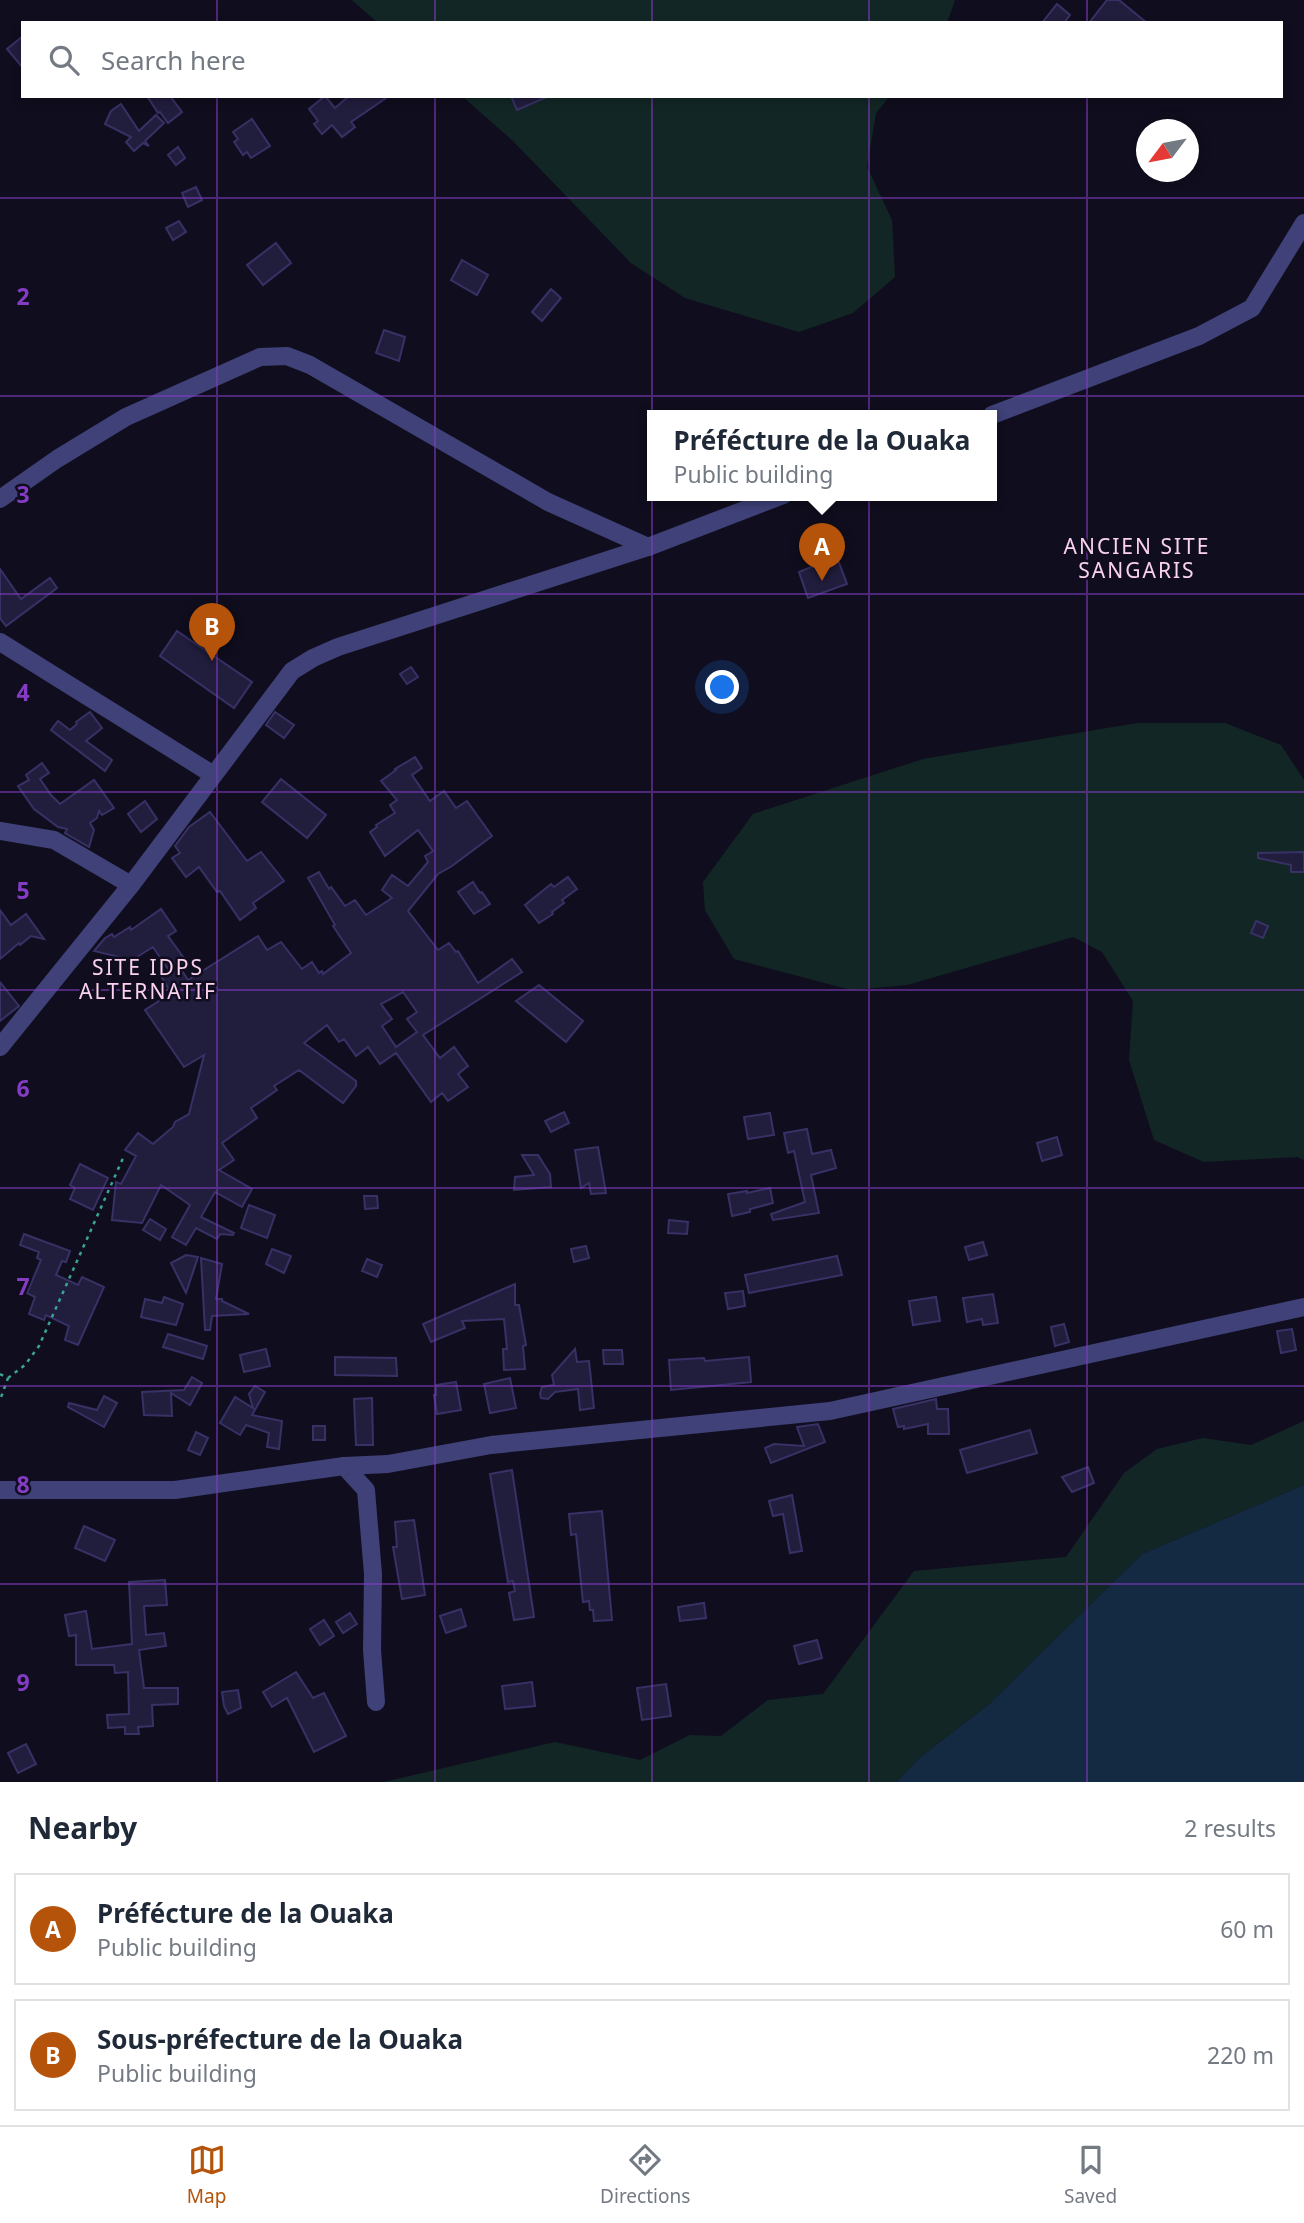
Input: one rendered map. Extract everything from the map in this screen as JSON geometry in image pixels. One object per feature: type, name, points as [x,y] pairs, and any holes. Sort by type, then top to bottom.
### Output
[{"type":"street","points":[[997,413],[1199,336],[1252,308],[1304,223]]},
{"type":"street","points":[[0,499],[57,459],[126,417],[260,356],[287,356],[310,365],[548,502],[648,547]]},
{"type":"street","points":[[0,1047],[131,885],[292,671],[338,647],[648,547],[767,501]]},
{"type":"street","points":[[0,642],[212,775]]},
{"type":"street","points":[[0,831],[54,840],[131,885]]},
{"type":"street","points":[[0,1490],[175,1490],[344,1466],[388,1464],[491,1445],[830,1411],[1304,1307]]},
{"type":"street","points":[[344,1466],[366,1490],[373,1574],[372,1650],[376,1702]]},
{"type":"path","points":[[0,1400],[8,1378],[25,1365],[39,1346],[124,1156]]},
{"type":"path","points":[[0,1374],[8,1378]]},
{"type":"green space","points":[[352,0],[955,0],[948,21],[376,21]]},
{"type":"green space","points":[[464,98],[888,98],[876,113],[867,167],[892,220],[895,277],[853,313],[799,332],[685,298],[631,263],[512,140]]},
{"type":"green space","points":[[1137,723],[1225,723],[1281,745],[1304,780],[1304,1160],[1297,1157],[1204,1162],[1154,1140],[1129,1060],[1133,1001],[1102,952],[1073,937],[907,985],[851,990],[734,959],[705,910],[703,882],[753,814],[923,759]]},
{"type":"green space","points":[[1304,1421],[1304,1485],[1142,1554],[988,1705],[918,1759],[897,1782],[384,1782],[555,1742],[640,1760],[690,1735],[721,1736],[768,1700],[823,1694],[914,1571],[1066,1557],[1124,1473],[1157,1449],[1203,1438],[1251,1445]]},
{"type":"water","points":[[1304,1485],[1304,1782],[897,1782],[918,1759],[988,1705],[1142,1554]]},
{"type":"building","points":[[1107,0],[1119,0],[1145,21],[1091,21]]},
{"type":"building","points":[[1057,4],[1070,15],[1066,21],[1044,21]]},
{"type":"building","points":[[21,38],[21,66],[7,49]]},
{"type":"building","points":[[148,98],[172,98],[182,112],[168,123],[160,112],[158,113]]},
{"type":"building","points":[[323,98],[327,98],[335,108],[347,98],[386,98],[351,122],[355,127],[342,137],[332,125],[322,134],[314,124],[318,121],[309,109]]},
{"type":"building","points":[[512,98],[544,98],[517,110]]},
{"type":"building","points":[[121,104],[139,131],[156,115],[164,123],[145,141],[149,146],[143,143],[134,151],[126,142],[131,137],[105,124],[111,111]]},
{"type":"building","points":[[252,119],[270,146],[251,158],[247,152],[243,155],[234,142],[238,139],[233,132]]},
{"type":"building","points":[[178,147],[185,158],[176,165],[168,155]]},
{"type":"building","points":[[196,187],[202,200],[188,207],[182,193]]},
{"type":"building","points":[[179,221],[186,232],[173,240],[166,228]]},
{"type":"building","points":[[276,243],[291,263],[263,285],[247,265]]},
{"type":"building","points":[[462,260],[488,275],[477,295],[451,280]]},
{"type":"building","points":[[551,289],[561,298],[542,321],[532,312]]},
{"type":"building","points":[[384,330],[405,337],[399,361],[376,353]]},
{"type":"building","points":[[835,552],[847,584],[808,598],[799,572],[821,563],[819,558]]},
{"type":"building","points":[[0,569],[21,599],[50,578],[57,588],[6,626],[0,618]]},
{"type":"building","points":[[177,631],[252,682],[234,708],[160,656]]},
{"type":"building","points":[[411,667],[418,677],[407,684],[400,674]]},
{"type":"building","points":[[90,712],[102,728],[86,741],[112,760],[105,771],[51,730],[58,721],[70,730]]},
{"type":"building","points":[[275,712],[294,725],[284,738],[266,725]]},
{"type":"building","points":[[415,757],[422,768],[412,775],[430,801],[444,791],[456,808],[467,801],[492,836],[438,874],[408,911],[438,950],[449,943],[458,951],[478,983],[512,959],[522,972],[423,1035],[440,1058],[454,1047],[468,1066],[458,1074],[468,1087],[448,1101],[442,1093],[431,1102],[396,1053],[380,1064],[368,1047],[356,1056],[344,1039],[339,1042],[327,1025],[304,1043],[356,1081],[356,1086],[343,1103],[299,1070],[274,1086],[277,1090],[251,1108],[257,1118],[222,1143],[234,1160],[219,1170],[252,1189],[242,1207],[215,1192],[201,1217],[234,1233],[233,1235],[220,1234],[217,1239],[196,1228],[186,1245],[172,1237],[190,1205],[161,1185],[142,1223],[112,1220],[116,1182],[121,1184],[136,1156],[125,1150],[138,1133],[153,1144],[173,1127],[175,1122],[189,1114],[204,1055],[184,1067],[145,1010],[171,993],[161,976],[171,970],[153,947],[132,960],[94,951],[105,938],[112,934],[114,937],[130,927],[131,930],[161,909],[176,931],[168,936],[186,961],[179,966],[188,980],[258,936],[267,950],[281,942],[302,969],[312,962],[319,973],[322,971],[323,974],[351,953],[333,926],[335,925],[308,878],[319,872],[329,889],[331,887],[345,906],[355,900],[366,915],[392,898],[382,890],[392,875],[408,886],[428,862],[425,856],[433,851],[418,830],[385,856],[370,832],[395,813],[390,805],[397,800],[381,781]],"holes":[[[403,992],[417,1012],[407,1019],[417,1032],[396,1047],[382,1026],[392,1019],[381,1004]]]},
{"type":"building","points":[[42,763],[49,773],[40,779],[60,804],[94,780],[114,808],[102,815],[99,811],[97,818],[90,823],[94,830],[89,847],[65,833],[67,829],[58,827],[34,809],[18,786],[29,780],[26,775]]},
{"type":"building","points":[[281,779],[326,815],[307,838],[262,802]]},
{"type":"building","points":[[145,801],[157,819],[141,832],[128,814]]},
{"type":"building","points":[[210,812],[247,861],[261,852],[284,881],[253,903],[256,908],[240,920],[199,867],[186,877],[172,858],[180,853],[175,846],[189,827]]},
{"type":"building","points":[[1304,852],[1304,872],[1291,872],[1291,865],[1258,858],[1258,853]]},
{"type":"building","points":[[568,877],[577,889],[562,900],[564,903],[552,912],[553,914],[539,923],[525,905],[551,884],[554,887]]},
{"type":"building","points":[[473,882],[490,904],[474,914],[458,892]]},
{"type":"building","points":[[0,910],[11,925],[26,914],[44,939],[31,936],[0,959]]},
{"type":"building","points":[[1256,921],[1268,926],[1263,938],[1251,933]]},
{"type":"building","points":[[0,982],[19,1006],[0,1021]]},
{"type":"building","points":[[539,985],[583,1021],[566,1042],[516,1001]]},
{"type":"building","points":[[564,1112],[569,1123],[551,1132],[545,1121]]},
{"type":"building","points":[[770,1113],[774,1135],[748,1139],[744,1117]]},
{"type":"building","points":[[807,1129],[812,1154],[831,1150],[836,1168],[811,1175],[819,1213],[773,1220],[771,1214],[805,1202],[794,1151],[788,1153],[784,1133]]},
{"type":"building","points":[[1057,1137],[1062,1155],[1042,1161],[1037,1143]]},
{"type":"building","points":[[598,1147],[606,1193],[591,1194],[589,1183],[581,1188],[575,1150]]},
{"type":"building","points":[[522,1155],[538,1155],[550,1174],[551,1187],[514,1190],[515,1177],[534,1175]]},
{"type":"building","points":[[80,1164],[108,1178],[93,1210],[70,1199],[75,1188],[70,1185]]},
{"type":"building","points":[[770,1188],[773,1203],[732,1216],[728,1194]]},
{"type":"building","points":[[364,1196],[377,1196],[378,1208],[365,1209]]},
{"type":"building","points":[[249,1205],[275,1215],[267,1238],[241,1228]]},
{"type":"building","points":[[150,1219],[166,1229],[160,1240],[143,1230]]},
{"type":"building","points":[[669,1220],[688,1222],[687,1234],[668,1233]]},
{"type":"building","points":[[24,1234],[70,1251],[56,1275],[78,1285],[82,1277],[104,1287],[78,1345],[65,1340],[69,1326],[46,1315],[44,1320],[29,1314],[35,1297],[27,1293],[41,1260],[37,1258],[39,1252],[20,1245]]},
{"type":"building","points":[[983,1242],[987,1255],[969,1260],[965,1247]]},
{"type":"building","points":[[586,1246],[589,1258],[574,1262],[571,1249]]},
{"type":"building","points":[[272,1249],[291,1256],[284,1273],[266,1264]]},
{"type":"building","points":[[186,1255],[198,1257],[186,1293],[171,1263]]},
{"type":"building","points":[[837,1256],[842,1275],[749,1293],[745,1275]]},
{"type":"building","points":[[201,1258],[222,1264],[216,1299],[222,1299],[249,1314],[212,1316],[210,1330],[205,1330]]},
{"type":"building","points":[[367,1259],[382,1265],[377,1277],[362,1271]]},
{"type":"building","points":[[515,1284],[515,1305],[519,1305],[526,1345],[523,1346],[525,1369],[504,1370],[503,1349],[507,1349],[504,1319],[462,1321],[465,1328],[431,1342],[423,1324]]},
{"type":"building","points":[[743,1291],[745,1306],[728,1309],[725,1293]]},
{"type":"building","points":[[993,1294],[998,1323],[983,1325],[982,1319],[967,1322],[963,1298]]},
{"type":"building","points":[[164,1297],[183,1304],[176,1325],[141,1317],[145,1299],[162,1303]]},
{"type":"building","points":[[936,1297],[940,1321],[913,1325],[909,1301]]},
{"type":"building","points":[[1064,1324],[1069,1342],[1055,1346],[1051,1327]]},
{"type":"building","points":[[1292,1329],[1296,1350],[1281,1353],[1277,1331]]},
{"type":"building","points":[[168,1334],[207,1346],[203,1359],[163,1347]]},
{"type":"building","points":[[266,1349],[270,1366],[244,1372],[240,1355]]},
{"type":"building","points":[[575,1349],[577,1362],[589,1361],[594,1408],[580,1410],[578,1389],[555,1392],[548,1399],[541,1398],[542,1387],[554,1385],[552,1375]]},
{"type":"building","points":[[603,1350],[622,1350],[623,1364],[604,1364]]},
{"type":"building","points":[[335,1357],[396,1358],[397,1376],[335,1375]]},
{"type":"building","points":[[749,1357],[751,1382],[671,1390],[669,1360],[704,1358],[705,1361]]},
{"type":"building","points":[[192,1377],[202,1383],[190,1405],[171,1393],[172,1416],[144,1415],[142,1392],[184,1390]]},
{"type":"building","points":[[510,1378],[516,1408],[490,1413],[484,1384]]},
{"type":"building","points":[[456,1382],[461,1410],[437,1414],[434,1395],[436,1385]]},
{"type":"building","points":[[255,1386],[265,1392],[252,1415],[282,1421],[279,1449],[267,1447],[269,1433],[246,1425],[240,1435],[220,1423],[235,1397],[253,1408],[249,1394]]},
{"type":"building","points":[[104,1396],[117,1403],[104,1427],[68,1407],[69,1403],[97,1410]]},
{"type":"building","points":[[372,1398],[373,1445],[356,1445],[354,1399]]},
{"type":"building","points":[[936,1399],[937,1409],[948,1409],[949,1434],[928,1434],[928,1424],[904,1429],[904,1426],[898,1427],[893,1409]]},
{"type":"building","points":[[818,1424],[825,1442],[771,1463],[765,1448],[774,1444],[804,1446],[797,1427]]},
{"type":"building","points":[[313,1426],[325,1426],[325,1440],[313,1440]]},
{"type":"building","points":[[1030,1430],[1037,1453],[967,1473],[960,1450]]},
{"type":"building","points":[[196,1432],[208,1438],[200,1455],[188,1450]]},
{"type":"building","points":[[1088,1467],[1094,1483],[1072,1492],[1062,1477]]},
{"type":"building","points":[[512,1470],[534,1617],[514,1620],[509,1593],[515,1591],[513,1581],[508,1582],[490,1474]]},
{"type":"building","points":[[792,1495],[802,1551],[790,1553],[783,1514],[773,1516],[769,1501]]},
{"type":"building","points":[[602,1511],[612,1620],[594,1621],[589,1601],[583,1602],[576,1534],[571,1535],[569,1514]]},
{"type":"building","points":[[414,1520],[425,1595],[402,1599],[393,1547],[397,1547],[395,1522]]},
{"type":"building","points":[[84,1526],[115,1540],[105,1561],[75,1548]]},
{"type":"building","points":[[165,1580],[167,1605],[144,1606],[146,1635],[164,1633],[166,1646],[139,1650],[144,1688],[178,1688],[178,1704],[152,1705],[153,1726],[138,1727],[139,1734],[125,1734],[125,1727],[108,1728],[107,1715],[129,1714],[128,1672],[115,1673],[114,1665],[76,1665],[76,1635],[69,1636],[65,1615],[86,1611],[92,1649],[132,1644],[129,1582]]},
{"type":"building","points":[[704,1603],[706,1618],[680,1621],[678,1607]]},
{"type":"building","points":[[461,1609],[466,1626],[446,1633],[440,1616]]},
{"type":"building","points":[[350,1613],[357,1624],[343,1633],[336,1622]]},
{"type":"building","points":[[324,1620],[334,1636],[320,1645],[310,1629]]},
{"type":"building","points":[[817,1640],[822,1658],[799,1664],[794,1646]]},
{"type":"building","points":[[296,1672],[313,1698],[324,1693],[346,1736],[314,1752],[287,1698],[272,1707],[263,1692]]},
{"type":"building","points":[[532,1682],[535,1706],[505,1709],[502,1686]]},
{"type":"building","points":[[666,1684],[671,1716],[642,1720],[637,1688]]},
{"type":"building","points":[[238,1690],[241,1708],[228,1714],[222,1692]]},
{"type":"building","points":[[26,1744],[36,1764],[18,1773],[8,1753]]},
{"type":"place","name":"Préfécture de la Ouaka","points":[[822,581]]},
{"type":"place","name":"Sous-préfecture de la Ouaka","points":[[212,661]]},
{"type":"district","name":"ANCIEN SITE SANGARIS","points":[[1137,559]]},
{"type":"district","name":"SITE IDPS ALTERNATIF","points":[[148,980]]}]
